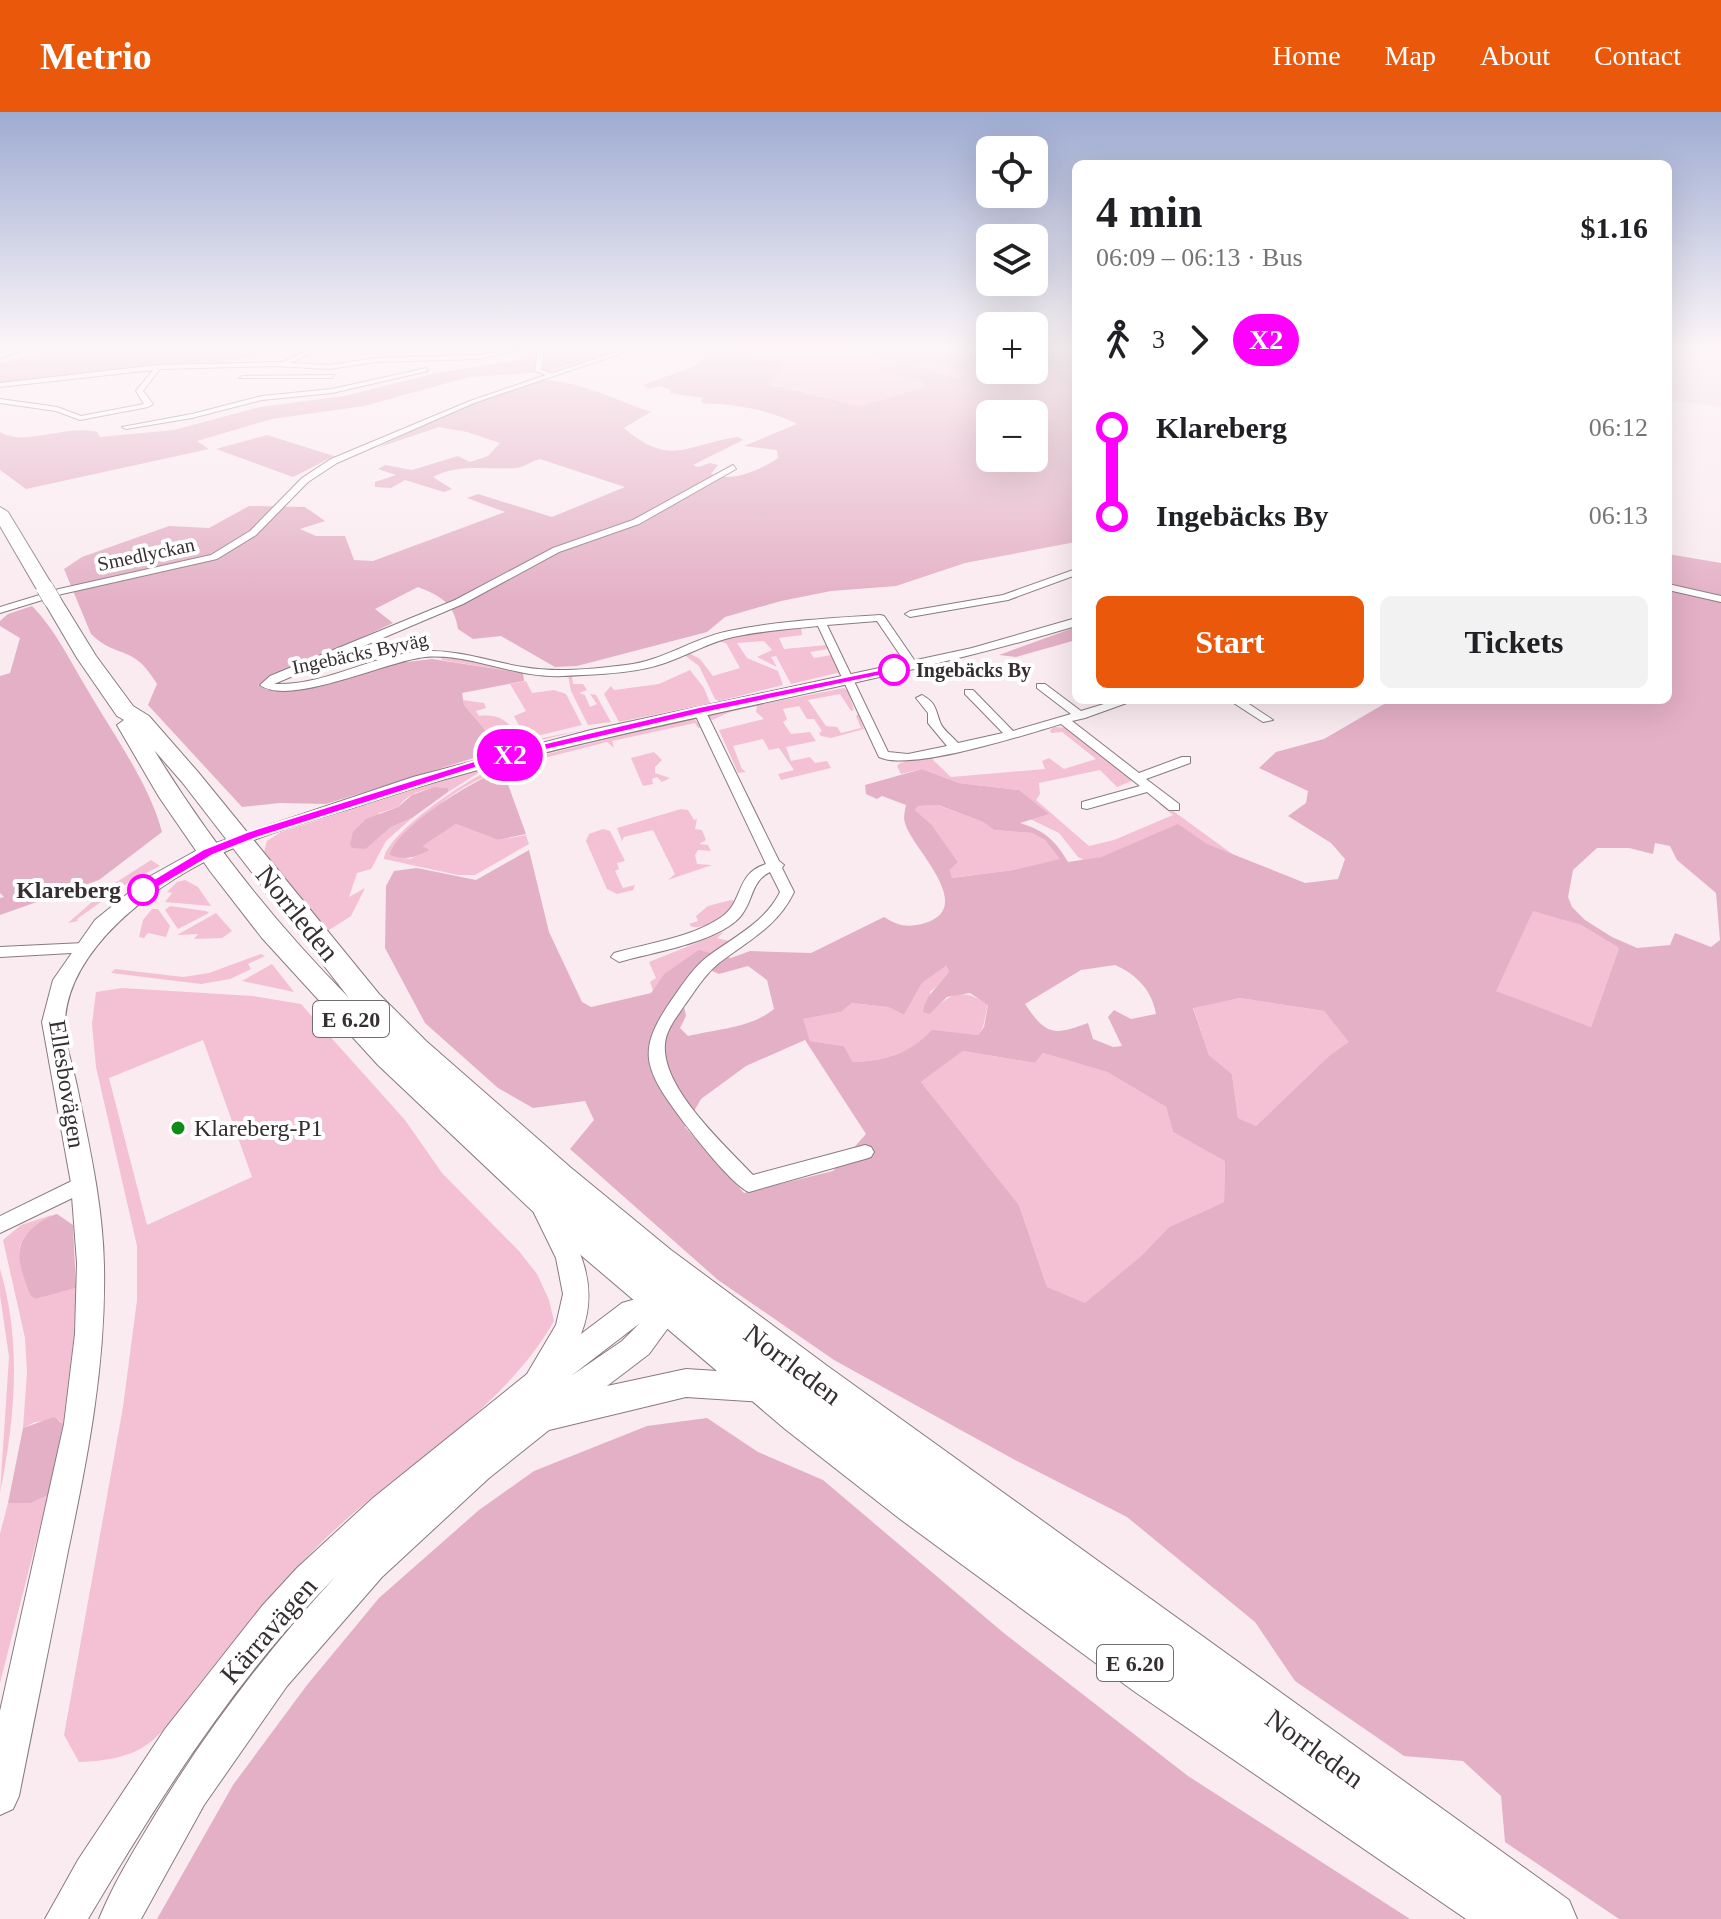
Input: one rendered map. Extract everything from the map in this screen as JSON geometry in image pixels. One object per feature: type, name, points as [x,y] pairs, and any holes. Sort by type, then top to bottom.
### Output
[{"type":"highway","name":"Norrleden","points":[[0,512],[78,646],[125,711],[151,732],[369,1002],[415,1049],[658,1262],[1029,1541],[1550,1919]]},
{"type":"highway","name":"Norrleden","points":[[125,711],[128,724],[153,770],[208,852],[253,908],[350,1017],[450,1116],[665,1306],[768,1389],[1074,1621],[1315,1789],[1515,1919]]},
{"type":"main road","name":"Ellesbovägen","points":[[0,1796],[79,1424],[89,1334],[91,1263],[84,1183],[53,1022],[64,980],[102,925],[168,874],[208,852],[491,760],[699,710],[1010,644],[1072,623]]},
{"type":"main road","name":"Kärravägen","points":[[119,1919],[196,1784],[269,1678],[345,1589],[534,1405],[566,1334],[578,1296],[577,1277],[569,1252],[537,1194]]},
{"type":"main road","points":[[658,1262],[667,1292],[665,1306],[698,1309],[743,1327]]},
{"type":"main road","name":"Kärravägen","points":[[65,1919],[98,1862],[186,1730],[248,1648],[310,1579],[387,1508],[534,1405],[637,1346],[660,1318],[665,1306]]},
{"type":"main road","name":"Kärravägen","points":[[534,1405],[686,1383],[768,1389]]},
{"type":"street","name":"Smedlyckan","points":[[0,610],[59,592],[214,557],[253,533],[305,480],[327,465],[398,433]]},
{"type":"street","name":"Ingebäcks Byväg","points":[[733,467],[636,522],[556,550],[441,609],[338,649],[274,678],[266,685],[275,688],[319,683],[393,660],[433,654],[525,671],[558,673],[628,668],[660,661],[739,632],[821,622]]},
{"type":"street","points":[[910,614],[1020,595],[1072,574]]},
{"type":"street","points":[[1672,588],[1721,599]]},
{"type":"street","points":[[913,666],[880,618],[821,622],[886,757],[902,759],[956,749],[1117,704]]},
{"type":"street","points":[[1041,686],[1081,716]]},
{"type":"street","points":[[969,692],[1011,735]]},
{"type":"street","points":[[922,698],[934,713],[934,723],[956,749]]},
{"type":"street","points":[[1241,704],[1267,720]]},
{"type":"street","points":[[699,710],[787,889],[785,899],[755,930],[701,971],[662,1025],[656,1047],[658,1061],[669,1086],[749,1184],[865,1152]]},
{"type":"street","points":[[1065,721],[1174,807]]},
{"type":"street","points":[[1136,778],[1186,760]]},
{"type":"street","points":[[1087,805],[1148,788]]},
{"type":"street","points":[[619,957],[724,922],[740,907],[750,876],[758,869],[777,865]]},
{"type":"street","points":[[0,952],[84,948]]},
{"type":"street","points":[[0,1225],[84,1183]]},
{"type":"shaded area","points":[[0,433],[21,437],[98,433],[100,437],[139,433],[223,433],[197,441],[209,449],[26,489],[0,470]]},
{"type":"shaded area","points":[[408,433],[420,433],[377,448]]},
{"type":"shaded area","points":[[471,433],[631,433],[654,447],[667,450],[692,448],[738,437],[743,440],[693,465],[718,465],[711,474],[728,477],[763,467],[778,458],[777,450],[744,446],[775,433],[976,433],[976,472],[1048,472],[1048,433],[1072,433],[1072,543],[965,563],[896,586],[831,591],[781,601],[725,617],[707,632],[577,666],[555,667],[501,636],[473,639],[458,629],[453,613],[445,602],[418,587],[375,609],[393,623],[258,685],[267,690],[310,688],[399,663],[432,659],[523,673],[524,681],[462,693],[464,705],[498,745],[493,752],[326,804],[280,803],[242,807],[148,705],[157,684],[148,671],[133,657],[109,647],[91,634],[64,569],[82,557],[169,526],[209,528],[249,506],[305,507],[325,521],[300,529],[316,536],[345,536],[354,560],[373,561],[505,512],[467,498],[478,494],[552,517],[625,487],[540,459],[516,468],[453,470],[433,477],[452,489],[444,492],[405,480],[391,488],[375,487],[375,482],[396,475],[378,469],[385,465],[412,470],[458,456],[470,462],[488,456],[500,443]]},
{"type":"shaded area","points":[[267,435],[334,456],[293,477],[216,449]]},
{"type":"shaded area","points":[[1672,555],[1721,563],[1721,1919],[1619,1919],[1505,1842],[1501,1796],[1463,1761],[1404,1756],[1295,1681],[1255,1622],[1127,1517],[1015,1460],[834,1360],[718,1280],[570,1149],[594,1120],[585,1101],[533,1108],[498,1088],[425,1023],[385,948],[386,886],[394,871],[417,868],[476,880],[529,850],[549,932],[582,1002],[591,1007],[651,993],[664,974],[699,950],[731,958],[750,951],[811,953],[884,917],[903,925],[925,923],[940,915],[945,904],[937,876],[909,833],[904,821],[906,805],[866,794],[865,785],[922,769],[959,783],[1019,790],[1049,814],[1020,823],[1048,837],[1068,862],[1101,857],[1178,824],[1207,844],[1305,883],[1338,879],[1345,859],[1331,843],[1288,816],[1306,803],[1308,791],[1259,768],[1276,752],[1324,739],[1384,704],[1672,704]],"holes":[[[938,805],[983,822],[994,830],[1032,833],[1045,840],[1060,859],[1013,870],[952,878],[950,870],[958,862],[932,825],[915,810],[918,806]],[[1655,843],[1670,846],[1677,860],[1716,893],[1720,940],[1711,947],[1675,933],[1670,945],[1637,948],[1585,920],[1572,907],[1568,897],[1573,870],[1597,848],[1629,848],[1653,854]],[[1533,911],[1581,925],[1619,948],[1591,1027],[1496,991]],[[1115,965],[1130,973],[1151,997],[1156,1014],[1131,1019],[1114,1010],[1108,1017],[1122,1046],[1113,1047],[1093,1039],[1088,1023],[1058,1031],[1045,1027],[1025,1004],[1081,970]],[[748,966],[767,980],[774,1009],[744,1024],[688,1036],[680,1028],[686,1016],[682,997],[703,967],[719,974]],[[946,966],[949,971],[930,994],[923,1012],[930,1014],[947,997],[970,993],[988,1005],[984,1027],[978,1035],[932,1030],[914,1045],[886,1058],[853,1062],[844,1046],[810,1041],[803,1019],[841,1012],[852,1003],[888,1007],[904,1015],[922,983]],[[1240,998],[1324,1011],[1349,1042],[1330,1055],[1256,1126],[1238,1118],[1232,1074],[1209,1055],[1193,1008]],[[805,1040],[866,1134],[833,1171],[744,1193],[685,1127],[701,1099],[746,1066]],[[963,1051],[1035,1063],[1043,1053],[1107,1072],[1166,1107],[1173,1132],[1225,1161],[1224,1202],[1169,1227],[1141,1256],[1085,1303],[1047,1287],[1019,1205],[921,1082]]]},
{"type":"shaded area","points":[[32,606],[55,635],[129,759],[149,796],[162,832],[99,880],[0,915],[0,898],[4,897],[0,893],[0,676],[10,673],[20,638],[0,626],[0,621],[8,614]]},
{"type":"shaded area","points":[[801,627],[802,635],[779,638],[784,649],[827,645],[828,649],[810,652],[814,658],[831,655],[841,672],[791,684],[776,656],[771,657],[777,667],[757,657],[772,650],[764,641],[737,643],[747,658],[778,671],[783,685],[719,701],[715,699],[699,666],[683,654],[687,652],[700,659],[713,676],[740,668],[726,643],[716,641],[728,636]]},
{"type":"shaded area","points":[[1072,628],[1072,641],[1016,657],[999,655]]},
{"type":"shaded area","points":[[440,655],[524,672],[595,673],[572,677],[573,684],[583,684],[587,690],[579,693],[585,695],[590,707],[597,704],[590,694],[596,695],[611,722],[588,725],[571,691],[568,675],[523,673],[442,660]]},
{"type":"shaded area","points":[[690,670],[704,688],[710,703],[619,722],[604,694],[611,686],[614,690],[659,684]]},
{"type":"shaded area","points":[[526,681],[532,693],[554,690],[566,694],[582,725],[537,736],[523,733],[514,716],[526,711],[510,684]]},
{"type":"shaded area","points":[[844,688],[848,691],[854,710],[851,711],[840,694],[808,700],[826,726],[837,727],[841,733],[861,728],[858,714],[864,729],[831,738],[821,736],[819,733],[822,731],[814,719],[807,719],[799,706],[783,709],[787,719],[783,722],[791,734],[810,732],[816,741],[786,747],[791,761],[810,757],[815,763],[827,761],[831,768],[781,780],[778,774],[794,770],[779,748],[769,750],[763,739],[733,746],[746,772],[738,773],[719,730],[764,719],[756,712],[757,706],[712,720],[707,715]]},
{"type":"shaded area","points":[[463,700],[484,703],[486,708],[476,711],[479,716],[500,718],[523,742],[582,730],[493,752],[498,745]]},
{"type":"shaded area","points":[[694,718],[701,727],[698,728],[695,723],[612,741],[614,748],[607,742],[509,767],[511,777],[494,769],[502,765]]},
{"type":"shaded area","points":[[1054,727],[1068,728],[1134,780],[1117,787],[1100,770],[1039,783],[1040,794],[1036,800],[1089,846],[1114,840],[1173,815],[1159,804],[1162,803],[1242,861],[1206,844],[1178,825],[1101,857],[1084,860],[1059,833],[1030,819],[1048,814],[1019,790],[959,783],[922,769],[901,774],[897,766],[951,753],[932,759],[951,777],[1045,769],[1042,761],[1049,758],[1064,769],[1096,759],[1062,732],[1051,733]]},
{"type":"shaded area","points":[[654,752],[662,760],[655,767],[655,773],[670,778],[662,782],[657,777],[652,779],[653,784],[643,786],[631,758]]},
{"type":"shaded area","points":[[491,765],[448,792],[447,788],[420,791],[407,797],[398,807],[379,813],[366,849],[391,827],[412,818],[386,841],[371,869],[357,873],[349,897],[365,888],[351,916],[326,932],[264,852],[267,841],[281,832]]},
{"type":"shaded area","points":[[490,770],[496,773],[480,779],[438,806],[391,855],[410,859],[430,850],[423,846],[456,824],[498,840],[526,835],[529,844],[475,875],[458,875],[384,859],[388,848],[412,822],[446,796]]},
{"type":"shaded area","points":[[496,773],[506,779],[526,834],[498,840],[456,824],[423,846],[430,850],[406,858],[390,855],[395,845],[419,820],[469,786]]},
{"type":"shaded area","points":[[434,787],[448,788],[448,792],[412,818],[391,827],[366,849],[352,848],[353,832],[366,819],[398,807],[412,795]]},
{"type":"shaded area","points":[[937,805],[983,822],[994,830],[1032,833],[1045,840],[1061,859],[1013,870],[952,878],[950,870],[958,862],[932,825],[915,810],[918,806]]},
{"type":"shaded area","points":[[681,809],[688,810],[694,820],[697,819],[695,829],[702,830],[706,840],[699,844],[708,845],[711,851],[698,850],[695,855],[697,864],[712,865],[668,880],[675,874],[653,830],[624,837],[622,841],[617,828]]},
{"type":"shaded area","points":[[603,829],[610,831],[625,861],[617,863],[619,869],[615,871],[623,888],[635,885],[633,890],[617,894],[607,889],[586,841],[589,834]]},
{"type":"shaded area","points":[[151,860],[160,866],[132,880],[78,921],[68,923],[109,887]]},
{"type":"shaded area","points":[[185,880],[198,887],[211,906],[165,902],[172,893],[167,892],[177,882]]},
{"type":"shaded area","points":[[735,901],[732,907],[718,921],[698,927],[689,924],[698,921],[696,916],[708,906]]},
{"type":"shaded area","points":[[170,906],[209,913],[178,929],[165,910]]},
{"type":"shaded area","points":[[152,909],[158,909],[170,926],[166,937],[148,933],[144,938],[139,937],[143,920]]},
{"type":"shaded area","points":[[1533,910],[1581,925],[1619,948],[1591,1027],[1495,991]]},
{"type":"shaded area","points":[[216,913],[232,931],[222,938],[194,939],[198,934],[177,935]]},
{"type":"shaded area","points":[[724,932],[717,938],[733,942],[715,954],[664,974],[653,990],[650,982],[656,978],[649,962]]},
{"type":"shaded area","points":[[261,954],[265,956],[248,964],[251,969],[230,979],[201,984],[111,973],[115,969],[183,977],[209,973]]},
{"type":"shaded area","points":[[272,964],[294,992],[242,981]]},
{"type":"shaded area","points":[[946,966],[949,971],[944,980],[930,992],[930,1014],[950,997],[963,994],[979,999],[988,1004],[978,1035],[932,1031],[896,1055],[853,1062],[844,1046],[810,1041],[802,1019],[841,1012],[852,1003],[888,1007],[904,1015],[922,983]]},
{"type":"shaded area","points":[[122,988],[253,996],[301,1004],[405,1120],[442,1173],[519,1251],[537,1274],[549,1300],[554,1321],[531,1356],[504,1387],[344,1521],[299,1565],[243,1629],[160,1734],[127,1755],[79,1762],[64,1735],[123,1407],[137,1300],[137,1246],[96,1067],[92,1024],[96,992]],"holes":[[[203,1040],[252,1177],[147,1225],[109,1078]]]},
{"type":"shaded area","points":[[1240,998],[1324,1011],[1350,1042],[1330,1055],[1256,1126],[1238,1118],[1232,1074],[1209,1055],[1193,1007]]},
{"type":"shaded area","points":[[963,1051],[1035,1063],[1043,1053],[1107,1072],[1166,1107],[1173,1132],[1225,1160],[1224,1202],[1169,1227],[1141,1256],[1085,1304],[1047,1287],[1019,1205],[921,1082]]},
{"type":"shaded area","points":[[57,1214],[73,1225],[76,1288],[36,1299],[30,1295],[23,1275],[20,1250],[27,1234],[35,1226]]},
{"type":"shaded area","points":[[52,1215],[27,1235],[19,1252],[36,1299],[76,1288],[74,1336],[63,1424],[59,1420],[35,1422],[23,1428],[27,1372],[25,1338],[3,1240],[21,1225]]},
{"type":"shaded area","points":[[0,1269],[11,1324],[14,1381],[0,1493],[9,1357],[0,1295]]},
{"type":"shaded area","points":[[54,1417],[63,1424],[48,1495],[31,1503],[8,1503],[23,1428]]},
{"type":"shaded area","points":[[707,1418],[758,1452],[823,1480],[1005,1634],[1188,1776],[1410,1919],[157,1919],[233,1785],[307,1685],[379,1598],[479,1510],[534,1471],[647,1426]]},
{"type":"shaded area","points":[[48,1495],[0,1683],[0,1534],[8,1503],[31,1503]]},
{"type":"bus line","name":"X2","points":[[143,890],[208,852],[251,835],[419,781],[591,735],[894,670]]},
{"type":"place","name":"Ingebäcks By","points":[[894,670]]},
{"type":"place","name":"Klareberg","points":[[143,890]]},
{"type":"place","name":"Klareberg-P1","points":[[178,1128]]}]
